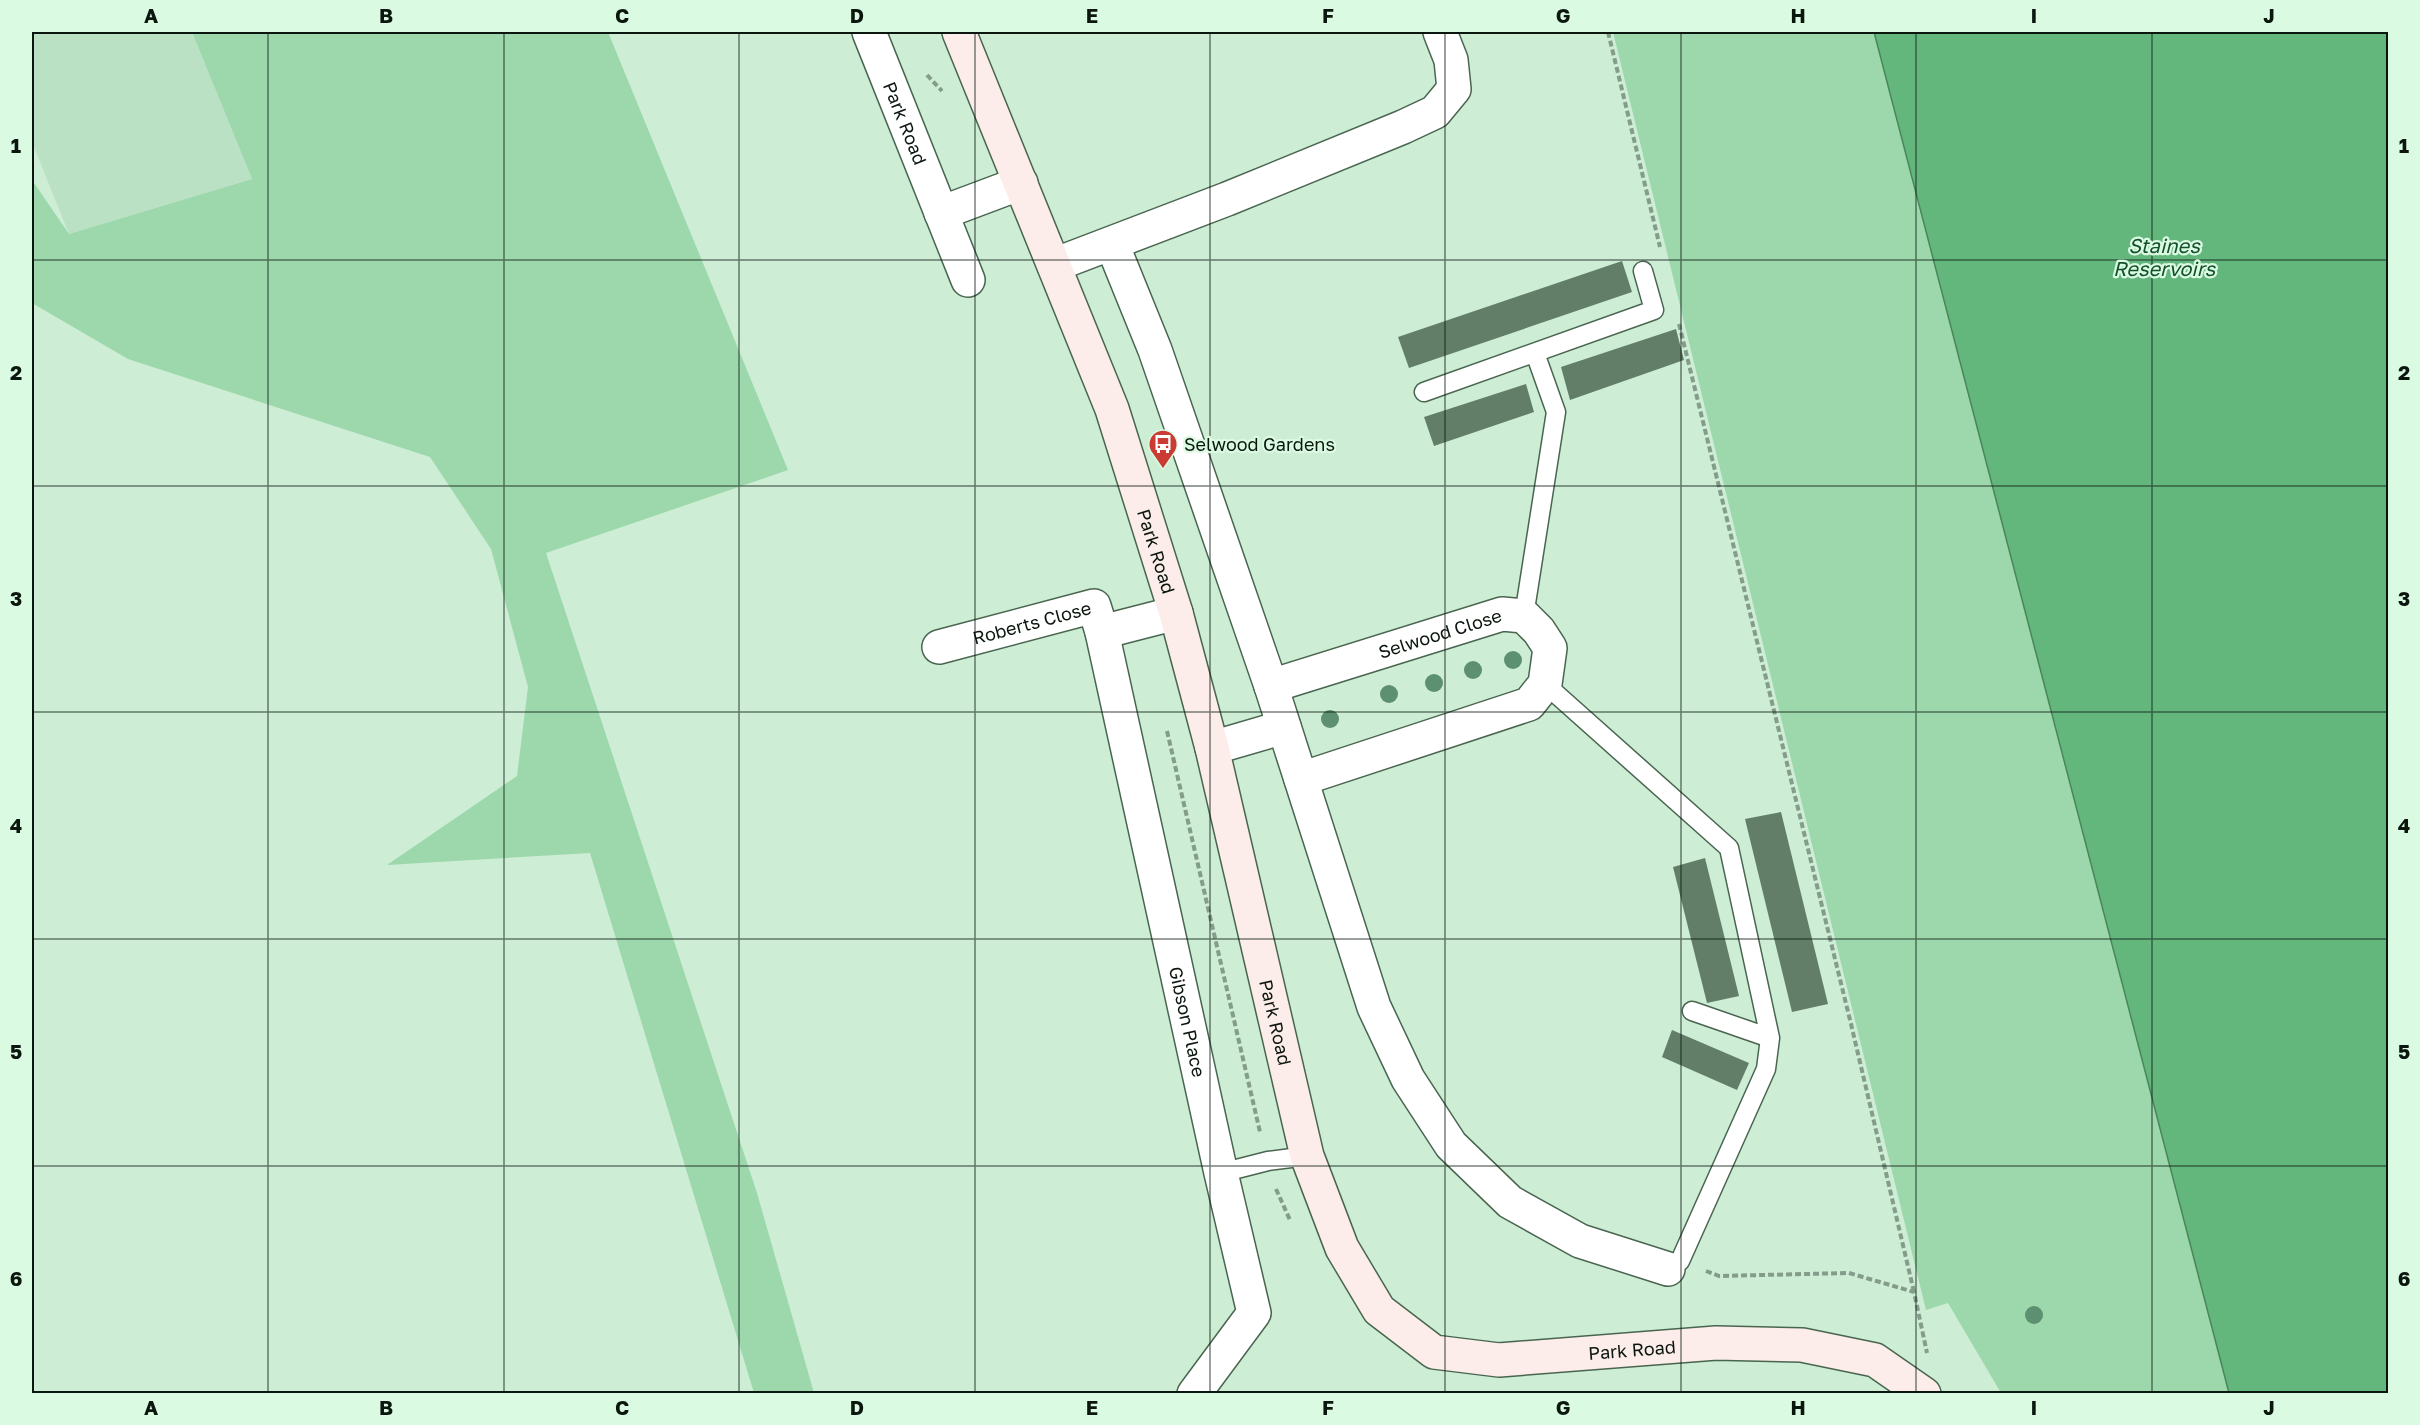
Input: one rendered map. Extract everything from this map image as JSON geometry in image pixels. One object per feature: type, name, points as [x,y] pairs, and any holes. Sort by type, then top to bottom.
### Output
[{"type":"main road","name":"Park Road","points":[[959,32],[1112,409],[1176,613],[1212,748],[1307,1156],[1342,1248],[1379,1310],[1434,1352],[1499,1360],[1716,1343],[1802,1345],[1875,1360],[1924,1393]]},
{"type":"street","name":"Park Road","points":[[869,32],[968,280]]},
{"type":"street","points":[[1054,265],[1304,168],[1435,112],[1454,89],[1451,60],[1440,32]]},
{"type":"street","points":[[941,213],[1021,183]]},
{"type":"street","points":[[1112,244],[1155,350],[1284,727],[1374,1007],[1408,1079],[1451,1145],[1510,1202],[1580,1241],[1674,1265]]},
{"type":"street","name":"Roberts Close","points":[[939,646],[1094,606],[1102,632],[1176,613]]},
{"type":"street","name":"Selwood Close","points":[[1270,686],[1502,614],[1524,616],[1539,631],[1550,648],[1545,684]]},
{"type":"street","name":"Gibson Place","points":[[1102,632],[1254,1313],[1194,1394]]},
{"type":"street","points":[[1301,779],[1529,704],[1545,684]]},
{"type":"street","points":[[1212,748],[1284,727]]},
{"type":"lane","points":[[1424,392],[1654,310],[1643,271]]},
{"type":"lane","points":[[1524,616],[1556,412],[1534,353]]},
{"type":"lane","points":[[1545,684],[1729,848],[1770,1038],[1766,1069],[1674,1265]]},
{"type":"lane","points":[[1692,1011],[1770,1038]]},
{"type":"lane","points":[[1221,1173],[1268,1161],[1307,1156]]},
{"type":"path","points":[[1608,32],[1662,255]]},
{"type":"path","points":[[1676,312],[1851,1024],[1914,1292],[1930,1367],[1924,1393]]},
{"type":"path","points":[[1167,731],[1261,1134]]},
{"type":"path","points":[[1674,1265],[1719,1276],[1850,1273],[1914,1292]]},
{"type":"shaded area","points":[[32,32],[192,32],[252,179],[69,234],[32,142]]},
{"type":"shaded area","points":[[192,32],[608,32],[788,470],[546,553],[757,1193],[814,1393],[754,1393],[590,853],[387,865],[517,776],[528,687],[491,549],[430,457],[128,359],[32,303],[32,180],[69,234],[252,179]]},
{"type":"shaded area","points":[[1613,32],[1874,32],[2229,1393],[2001,1393],[1948,1303],[1926,1310]]},
{"type":"water","name":"Staines Reservoirs","points":[[1874,32],[2388,32],[2388,1393],[2229,1393]]},
{"type":"building","points":[[1622,261],[1632,292],[1409,368],[1398,337]]},
{"type":"building","points":[[1676,329],[1684,360],[1570,400],[1561,367]]},
{"type":"building","points":[[1526,384],[1534,412],[1434,446],[1424,417]]},
{"type":"building","points":[[1781,812],[1828,1004],[1792,1012],[1745,819]]},
{"type":"building","points":[[1705,858],[1739,996],[1707,1003],[1673,867]]},
{"type":"building","points":[[1672,1030],[1749,1063],[1737,1090],[1662,1057]]},
{"type":"place","name":"Selwood Gardens","points":[[1163,470]]}]
